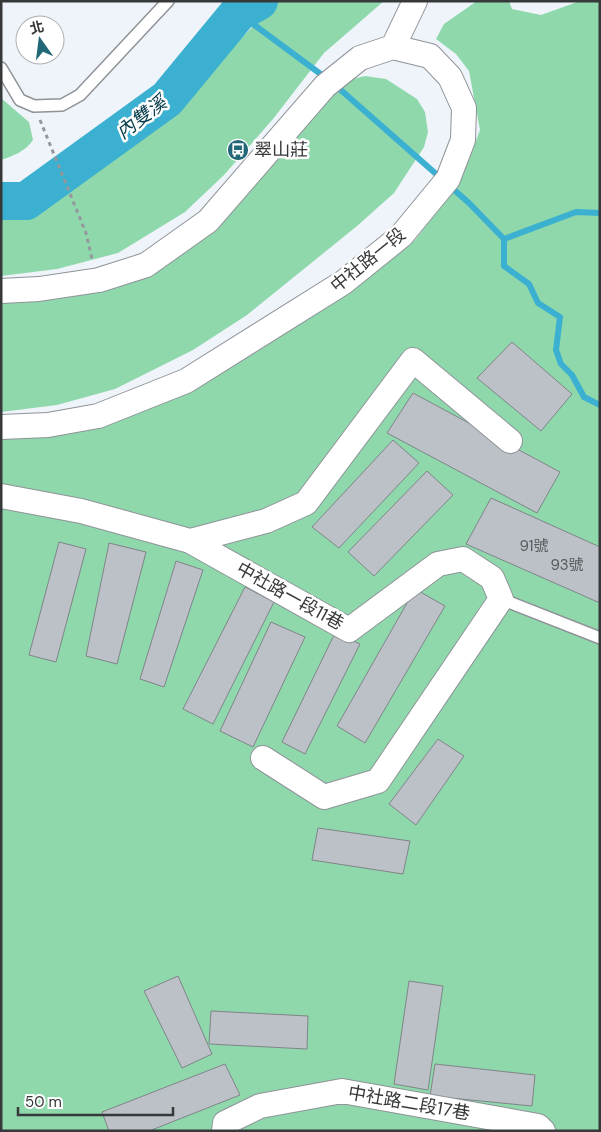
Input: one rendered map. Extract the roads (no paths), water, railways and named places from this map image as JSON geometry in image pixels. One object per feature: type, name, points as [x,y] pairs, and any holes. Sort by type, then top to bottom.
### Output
[{"type":"street","points":[[1,291],[38,289],[99,280],[146,265],[208,221],[325,86],[360,58],[393,47],[416,1]]},
{"type":"street","name":"中社路一段","points":[[1,427],[48,425],[98,416],[186,381],[344,282],[400,236],[448,179],[463,140],[464,108],[450,77],[430,56],[393,47]]},
{"type":"street","points":[[190,541],[266,520],[306,503],[413,360],[510,441]]},
{"type":"street","name":"中社路一段11巷","points":[[1,496],[81,511],[190,541],[349,630],[438,564],[463,559],[492,578],[500,599]]},
{"type":"street","points":[[263,758],[324,797],[378,781],[500,599]]},
{"type":"street","name":"中社路二段17巷","points":[[224,1131],[226,1123],[260,1106],[342,1091],[538,1126],[543,1131]]},
{"type":"lane","points":[[1,68],[20,100],[34,106],[62,104],[80,95],[168,1]]},
{"type":"lane","points":[[500,599],[600,638]]},
{"type":"waterway","name":"內雙溪","points":[[1,201],[26,201],[167,99],[238,13],[259,1]]},
{"type":"waterway","points":[[238,13],[326,78]]},
{"type":"waterway","points":[[334,84],[469,203],[504,239],[504,266],[529,284],[538,303],[560,317],[556,350],[561,364],[572,375],[584,397],[600,405]]},
{"type":"waterway","points":[[504,239],[576,212],[600,213]]},
{"type":"place","name":"翠山莊","points":[[238,150]]}]
